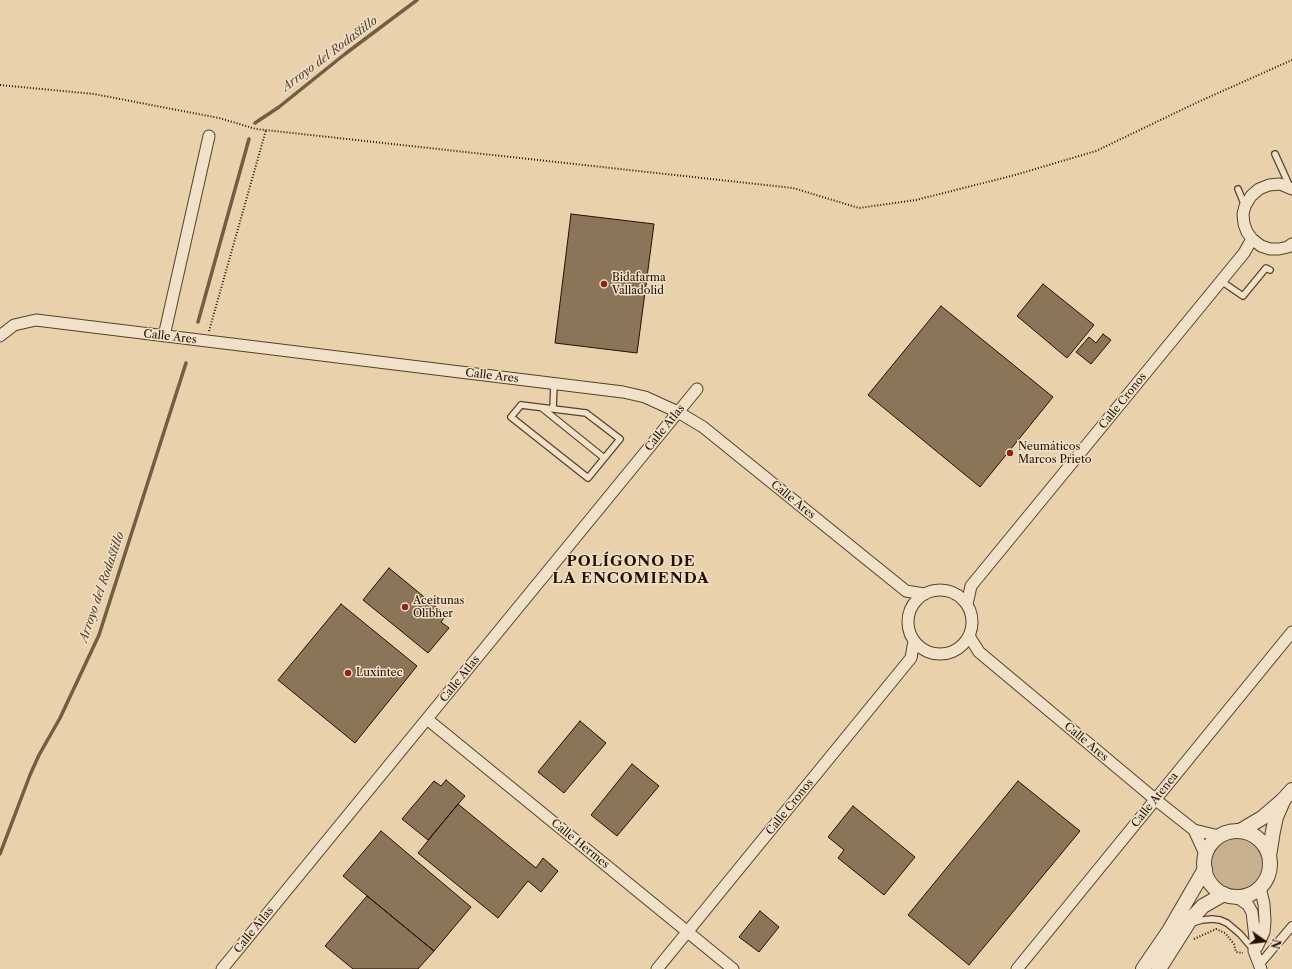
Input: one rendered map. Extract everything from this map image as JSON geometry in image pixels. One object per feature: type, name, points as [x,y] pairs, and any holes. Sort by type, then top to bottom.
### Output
[{"type":"street","points":[[164,336],[209,136]]},
{"type":"street","points":[[1291,188],[1280,184],[1269,185],[1259,189],[1251,196],[1245,206],[1243,214],[1247,232],[1257,243],[1270,249],[1279,249],[1292,244]]},
{"type":"street","name":"Calle Cronos","points":[[967,604],[971,586],[1244,253],[1257,243]]},
{"type":"street","name":"Calle Ares","points":[[0,336],[14,324],[36,320],[623,392],[645,397],[678,412],[703,427],[906,591],[924,594]]},
{"type":"street","name":"Calle Atlas","points":[[222,969],[697,389]]},
{"type":"street","points":[[953,592],[971,586]]},
{"type":"street","points":[[943,589],[953,592],[961,597],[971,611],[973,620],[969,636],[965,643],[951,653],[935,654],[927,652],[914,641],[908,628],[908,620],[912,607],[917,599],[933,590],[943,589]]},
{"type":"street","points":[[906,591],[912,607]]},
{"type":"street","name":"Calle Atenea","points":[[1017,969],[1292,632]]},
{"type":"street","name":"Calle Ares","points":[[969,636],[979,652],[1156,800],[1194,830],[1219,836]]},
{"type":"street","name":"Calle Cronos","points":[[657,969],[911,658],[914,641]]},
{"type":"street","points":[[958,649],[979,652]]},
{"type":"street","points":[[911,658],[927,652]]},
{"type":"street","name":"Calle Hermes","points":[[427,719],[733,969]]},
{"type":"street","points":[[1240,831],[1262,818],[1288,795]]},
{"type":"street","points":[[1269,856],[1276,817],[1288,795]]},
{"type":"street","name":"Calle Ares","points":[[1194,830],[1205,854]]},
{"type":"street","points":[[1159,969],[1186,925],[1203,906],[1231,895],[1250,894],[1260,887],[1265,881],[1269,873],[1270,865],[1266,847],[1259,839],[1250,833],[1240,831],[1229,832],[1219,836],[1205,854],[1205,869],[1207,877],[1217,890],[1231,895],[1244,900],[1248,904],[1252,912],[1256,938],[1255,951],[1260,967]]},
{"type":"street","points":[[1142,969],[1169,931],[1205,869]]},
{"type":"street","points":[[1255,951],[1264,932],[1264,904],[1260,887]]},
{"type":"street","points":[[1260,967],[1292,926]]},
{"type":"lane","points":[[1275,154],[1291,188]]},
{"type":"lane","points":[[1238,190],[1245,206]]},
{"type":"lane","points":[[1221,281],[1243,296],[1266,268],[1270,270]]},
{"type":"lane","points":[[553,409],[554,384]]},
{"type":"lane","points":[[521,405],[553,409],[586,413],[620,439],[588,478],[511,417],[521,405]]},
{"type":"lane","points":[[542,407],[604,458]]},
{"type":"lane","points":[[1186,925],[1202,920],[1220,920],[1230,925],[1255,951]]},
{"type":"path","points":[[0,85],[94,94],[219,118],[256,129],[793,188],[859,208],[916,200],[1015,175],[1096,150],[1292,60]]},
{"type":"path","points":[[206,341],[266,130]]},
{"type":"path","points":[[1192,940],[1216,929],[1225,933],[1234,944],[1236,952],[1250,953],[1255,951]]},
{"type":"shaded area","points":[[1232,839],[1242,839],[1255,846],[1262,859],[1262,869],[1255,882],[1242,889],[1232,889],[1223,885],[1216,878],[1212,869],[1212,859],[1216,850],[1223,843]]},
{"type":"building","name":"Bidafarma Valladolid","points":[[571,214],[654,224],[637,353],[555,343]]},
{"type":"building","points":[[1043,284],[1094,325],[1067,358],[1017,316]]},
{"type":"building","points":[[941,306],[1053,397],[980,487],[868,395]]},
{"type":"building","points":[[1103,334],[1111,340],[1091,364],[1076,352],[1089,337],[1096,343]]},
{"type":"building","name":"Aceitunas Olibher","points":[[389,568],[446,615],[441,622],[449,628],[428,653],[363,600]]},
{"type":"building","name":"Luxintec","points":[[341,604],[417,666],[355,743],[278,680]]},
{"type":"building","points":[[580,721],[606,743],[564,793],[538,772]]},
{"type":"building","points":[[632,764],[659,786],[617,836],[591,815]]},
{"type":"building","points":[[446,780],[465,796],[428,840],[402,819],[434,781],[441,786]]},
{"type":"building","points":[[1018,781],[1080,831],[969,965],[908,915]]},
{"type":"building","points":[[458,804],[536,868],[543,858],[558,871],[541,892],[528,881],[498,918],[418,853]]},
{"type":"building","points":[[853,806],[915,857],[884,895],[838,858],[844,850],[828,837]]},
{"type":"building","points":[[381,831],[471,907],[434,951],[343,876]]},
{"type":"building","points":[[367,896],[434,951],[418,969],[353,969],[325,946]]},
{"type":"building","points":[[760,911],[779,927],[759,952],[739,937]]},
{"type":"waterway","name":"Arroyo del Rodastillo","points":[[255,123],[279,107],[345,54],[417,0]]},
{"type":"waterway","name":"Arroyo del Rodastillo","points":[[198,322],[249,139]]},
{"type":"waterway","name":"Arroyo del Rodastillo","points":[[0,854],[39,755],[60,718],[99,635],[186,363]]},
{"type":"place","name":"Bidafarma Valladolid","points":[[604,284]]},
{"type":"place","name":"Neumáticos Marcos Prieto","points":[[1010,453]]},
{"type":"place","name":"Aceitunas Olibher","points":[[405,607]]},
{"type":"place","name":"Luxintec","points":[[348,673]]},
{"type":"district","name":"POLÍGONO DE LA ENCOMIENDA","points":[[631,570]]}]
